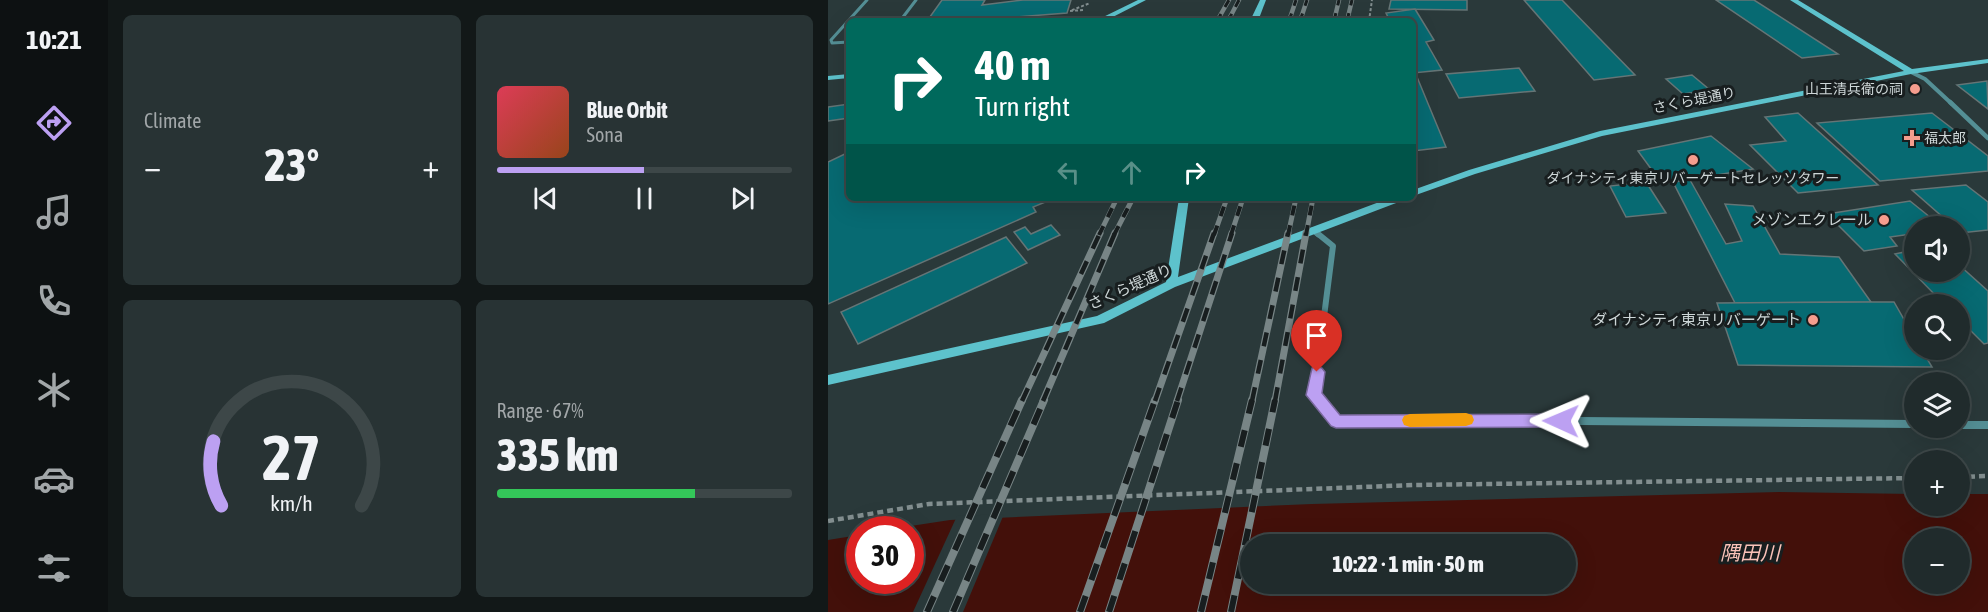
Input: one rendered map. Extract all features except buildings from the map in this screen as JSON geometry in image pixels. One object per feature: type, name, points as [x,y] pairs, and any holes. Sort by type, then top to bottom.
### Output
[{"type":"street","points":[[1105,18],[1143,0]]},
{"type":"street","points":[[1255,18],[1263,0]]},
{"type":"street","points":[[1793,0],[1925,79],[1988,138]]},
{"type":"street","name":"さくら堤通り","points":[[1416,193],[1472,172],[1600,134],[1911,72],[1988,61]]},
{"type":"street","points":[[828,78],[846,76]]},
{"type":"street","points":[[1171,284],[1184,201]]},
{"type":"street","name":"さくら堤通り","points":[[828,380],[1100,320],[1171,284],[1392,201]]},
{"type":"street","points":[[1312,230],[1333,246],[1314,395],[1336,422],[1467,420],[1904,424]]},
{"type":"street","points":[[1970,425],[1988,425]]},
{"type":"lane","points":[[851,18],[867,0]]},
{"type":"lane","points":[[902,18],[916,0]]},
{"type":"lane","points":[[846,23],[831,40],[832,43],[846,42]]},
{"type":"path","points":[[1369,18],[1372,0]]},
{"type":"path","points":[[1970,477],[1988,476]]},
{"type":"path","points":[[828,521],[929,504],[988,501],[1414,485],[1904,478]]},
{"type":"water","name":"隅田川","points":[[1779,492],[1904,494],[1904,516],[1970,516],[1970,494],[1988,494],[1988,612],[828,612],[828,540],[846,537],[846,594],[924,594],[924,524],[950,520],[1312,504]]},
{"type":"pier","points":[[1004,514],[963,612],[913,612],[921,594],[924,594],[924,588],[957,516]]},
{"type":"railway","points":[[1219,18],[1229,0]]},
{"type":"railway","points":[[1230,18],[1239,0]]},
{"type":"railway","points":[[1290,18],[1296,0]]},
{"type":"railway","points":[[1301,18],[1307,0]]},
{"type":"railway","points":[[1335,18],[1339,0]]},
{"type":"railway","points":[[1348,18],[1352,0]]},
{"type":"railway","points":[[1099,235],[1116,201]]},
{"type":"railway","points":[[1115,233],[1131,201]]},
{"type":"railway","points":[[1214,235],[1226,201]]},
{"type":"railway","points":[[1231,235],[1242,201]]},
{"type":"railway","points":[[1288,235],[1295,201]]},
{"type":"railway","points":[[1306,235],[1312,201]]},
{"type":"railway","points":[[1022,401],[1100,233]]},
{"type":"railway","points":[[1043,401],[1115,233]]},
{"type":"railway","points":[[1155,401],[1214,233]]},
{"type":"railway","points":[[1177,401],[1232,233]]},
{"type":"railway","points":[[1252,401],[1288,233]]},
{"type":"railway","points":[[1275,401],[1306,233]]},
{"type":"railway","points":[[927,612],[1022,400]]},
{"type":"railway","points":[[953,612],[1044,400]]},
{"type":"railway","points":[[1080,612],[1155,400]]},
{"type":"railway","points":[[1109,612],[1178,400]]},
{"type":"railway","points":[[1201,612],[1252,400]]},
{"type":"railway","points":[[1231,612],[1275,400]]},
{"type":"slow traffic","points":[[1410,420],[1466,420]]},
{"type":"place","name":"山王清兵衛の祠","points":[[1915,89]]},
{"type":"place","name":"福太郎","points":[[1912,138]]},
{"type":"place","name":"ダイナシティ東京リバーゲートセレッソタワー","points":[[1693,160]]},
{"type":"place","name":"メゾンエクレール","points":[[1884,220]]},
{"type":"place","name":"ダイナシティ東京リバーゲート","points":[[1813,320]]},
{"type":"route","points":[[1317,372],[1314,395],[1336,422],[1561,421]]}]
